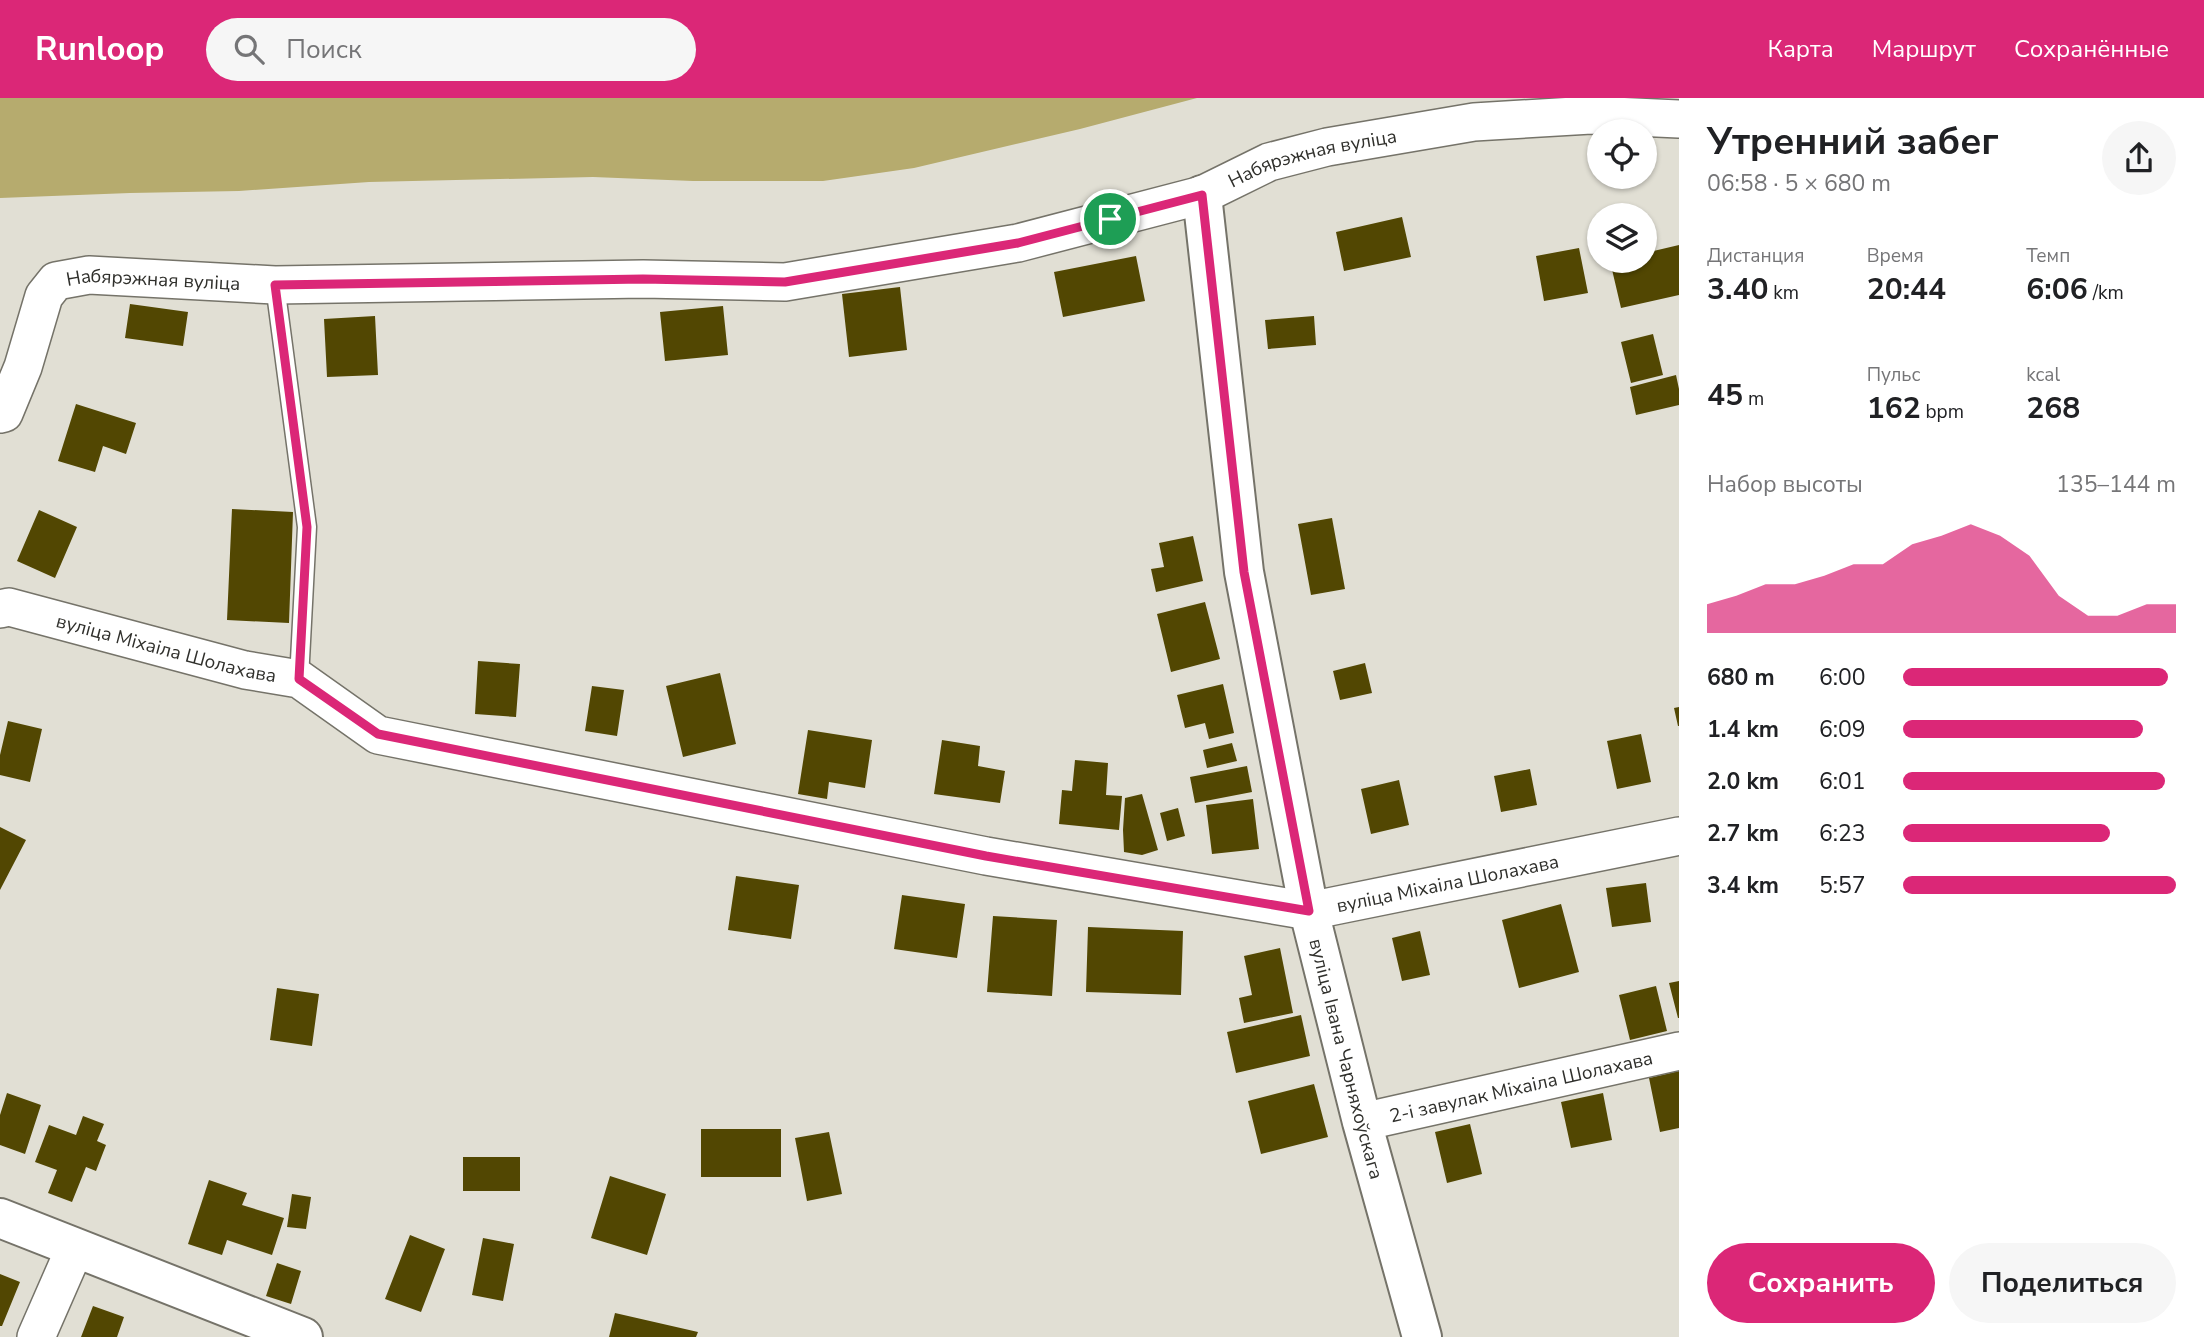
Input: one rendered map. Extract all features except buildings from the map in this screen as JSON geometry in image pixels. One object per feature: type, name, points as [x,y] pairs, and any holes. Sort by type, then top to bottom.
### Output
[{"type":"street","name":"Набярэжная вуліца","points":[[0,414],[4,413],[23,367],[44,296],[56,281],[89,275],[275,285],[643,279],[785,282],[1018,243],[1202,195],[1269,162],[1327,146],[1460,124],[1591,115],[1679,119]]},
{"type":"street","name":"вуліца Івана Чарняхоўскага","points":[[1202,195],[1244,572],[1309,911],[1362,1122],[1422,1337]]},
{"type":"street","name":"вуліца Міхаіла Шолахава","points":[[0,609],[9,607],[245,670],[299,679],[378,734],[986,856],[1309,911],[1679,836]]},
{"type":"street","name":"2-і завулак Міхаіла Шолахава","points":[[1362,1122],[1679,1051]]},
{"type":"street","points":[[0,1218],[303,1337]]},
{"type":"street","points":[[36,1337],[75,1248]]},
{"type":"lane","points":[[275,285],[307,527],[299,679]]},
{"type":"shaded area","points":[[0,98],[1197,98],[914,168],[823,181],[693,181],[593,177],[369,182],[239,191],[0,198]]},
{"type":"route","points":[[1202,195],[1244,572],[1309,911],[986,856],[378,734],[299,679],[307,527],[275,285],[643,279],[785,282],[1018,243],[1110,219],[1202,195]]}]
